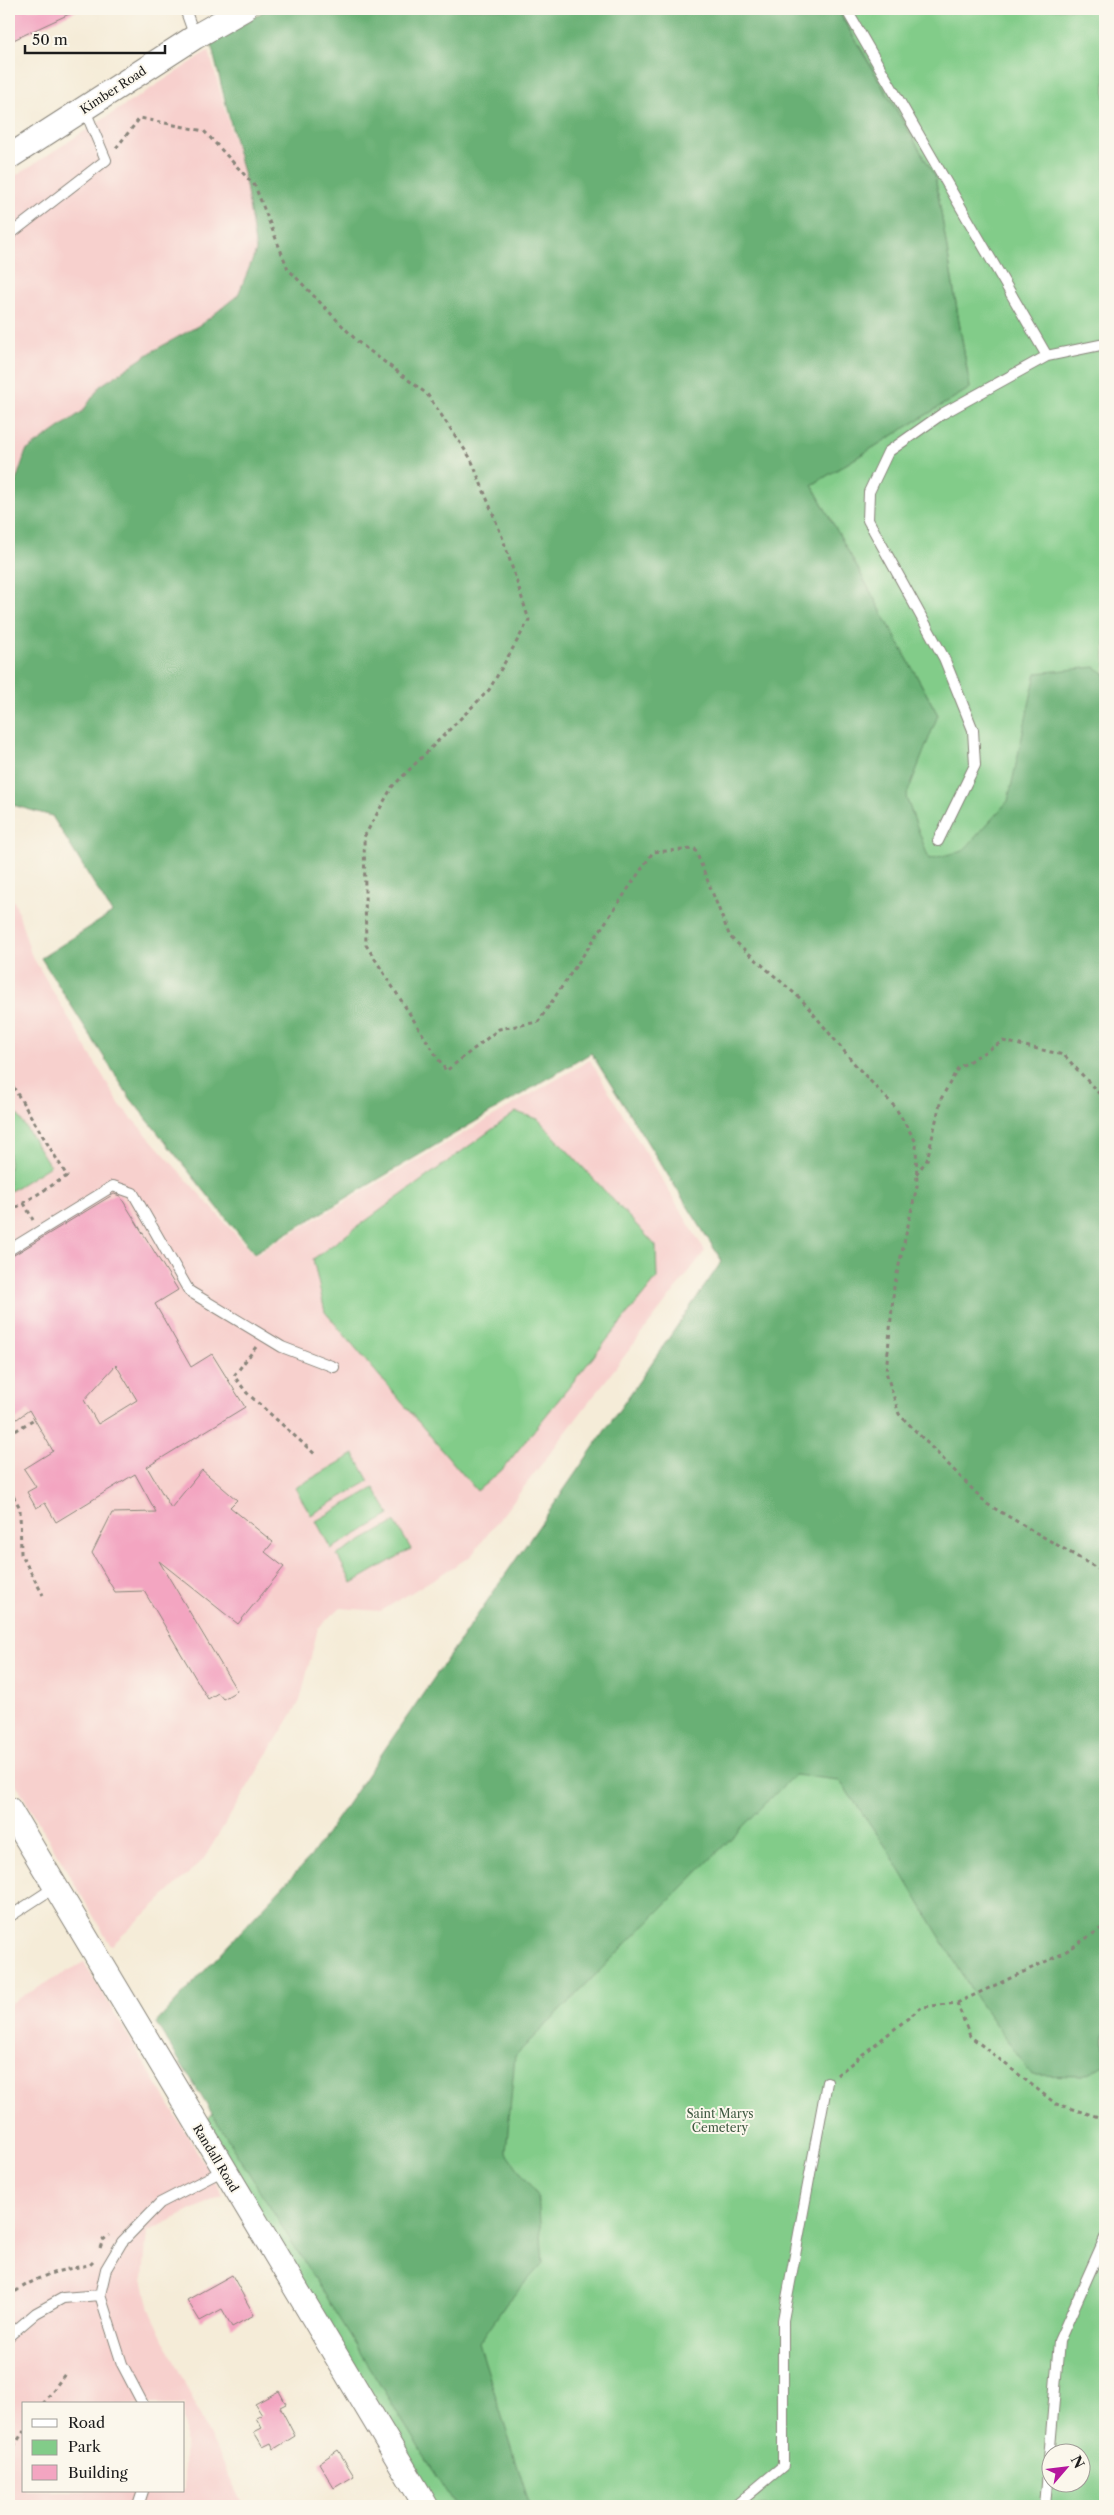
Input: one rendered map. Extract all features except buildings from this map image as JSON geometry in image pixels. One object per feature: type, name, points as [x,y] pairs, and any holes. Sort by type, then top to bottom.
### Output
[{"type":"street","name":"Kimber Road","points":[[9,157],[195,37],[244,9]]},
{"type":"street","name":"Randall Road","points":[[9,1809],[426,2506]]},
{"type":"lane","points":[[185,9],[195,37]]},
{"type":"lane","points":[[846,9],[1047,356]]},
{"type":"lane","points":[[9,236],[106,160],[84,108]]},
{"type":"lane","points":[[938,841],[975,765],[973,730],[944,658],[868,520],[868,492],[888,452],[942,414],[1047,356],[1105,344]]},
{"type":"lane","points":[[9,1250],[114,1186],[133,1193],[189,1291],[282,1348],[334,1367]]},
{"type":"lane","points":[[9,1917],[55,1887]]},
{"type":"lane","points":[[735,2506],[783,2466],[783,2320],[827,2082]]},
{"type":"lane","points":[[142,2402],[122,2364],[100,2295],[106,2268],[122,2242],[160,2204],[224,2170]]},
{"type":"lane","points":[[1045,2506],[1059,2341],[1105,2238]]},
{"type":"lane","points":[[9,2336],[36,2313],[63,2298],[100,2295]]},
{"type":"lane","points":[[138,2506],[142,2492]]},
{"type":"path","points":[[106,160],[140,118],[204,131],[255,186],[288,269],[358,342],[427,394],[471,458],[503,539],[529,620],[489,690],[392,787],[364,837],[366,945],[446,1072],[499,1029],[538,1022],[653,852],[695,849],[730,937],[802,1000],[858,1068],[895,1106],[916,1142],[917,1186],[894,1287],[886,1372],[899,1414],[987,1504],[1105,1573]]},
{"type":"path","points":[[916,1174],[927,1160],[941,1099],[958,1068],[1003,1041],[1064,1055],[1105,1100]]},
{"type":"path","points":[[9,1080],[67,1176],[9,1212]]},
{"type":"path","points":[[24,1203],[40,1231]]},
{"type":"path","points":[[263,1336],[234,1376],[247,1393],[318,1456]]},
{"type":"path","points":[[9,1435],[34,1419]]},
{"type":"path","points":[[9,1489],[20,1508],[21,1554],[42,1595]]},
{"type":"path","points":[[827,2082],[922,2007],[957,2003],[1062,1954],[1105,1926]]},
{"type":"path","points":[[957,2003],[970,2036],[1056,2104],[1105,2119]]},
{"type":"path","points":[[100,2249],[103,2240],[110,2234]]},
{"type":"path","points":[[9,2296],[28,2282],[56,2270],[90,2265],[97,2258]]},
{"type":"path","points":[[44,2402],[65,2374]]},
{"type":"path","points":[[9,2453],[22,2435]]},
{"type":"shaded area","points":[[209,51],[246,185],[256,251],[238,295],[203,323],[153,351],[100,386],[83,411],[26,451],[9,502],[9,180]]},
{"type":"shaded area","points":[[9,894],[16,905],[31,954],[120,1105],[254,1255],[590,1060],[705,1251],[471,1556],[381,1611],[340,1608],[318,1628],[300,1701],[203,1860],[111,1946],[9,1772]]},
{"type":"shaded area","points":[[84,1962],[223,2195],[147,2232],[143,2278],[150,2310],[243,2506],[9,2506],[9,2004]]},
{"type":"green space","points":[[267,9],[837,9],[935,176],[970,388],[812,485],[938,715],[906,797],[929,859],[963,851],[1008,801],[1036,673],[1095,667],[1105,674],[1105,2065],[1081,2076],[1032,2075],[977,1999],[886,1847],[839,1780],[794,1775],[515,2056],[506,2152],[538,2196],[543,2263],[506,2304],[479,2343],[530,2506],[455,2506],[156,2023],[311,1856],[722,1261],[591,1053],[254,1253],[130,1098],[41,958],[112,913],[52,816],[9,804],[9,502],[26,451],[83,411],[100,386],[153,351],[203,323],[238,295],[256,251],[246,185],[211,44]]},
{"type":"green space","name":"Saint Marys Cemetery","points":[[838,9],[1105,9],[1105,2506],[426,2506],[199,2129],[821,1419],[572,1021],[938,715],[812,485],[970,388],[935,176]]},
{"type":"green space","points":[[9,1101],[50,1166],[9,1192]]},
{"type":"green space","points":[[516,1112],[538,1119],[656,1246],[657,1278],[502,1470],[477,1491],[325,1312],[313,1259]]},
{"type":"green space","points":[[354,1454],[369,1481],[311,1515],[295,1488]]},
{"type":"green space","points":[[374,1488],[390,1515],[331,1549],[316,1521]]},
{"type":"green space","points":[[395,1522],[411,1549],[352,1583],[337,1555]]}]
